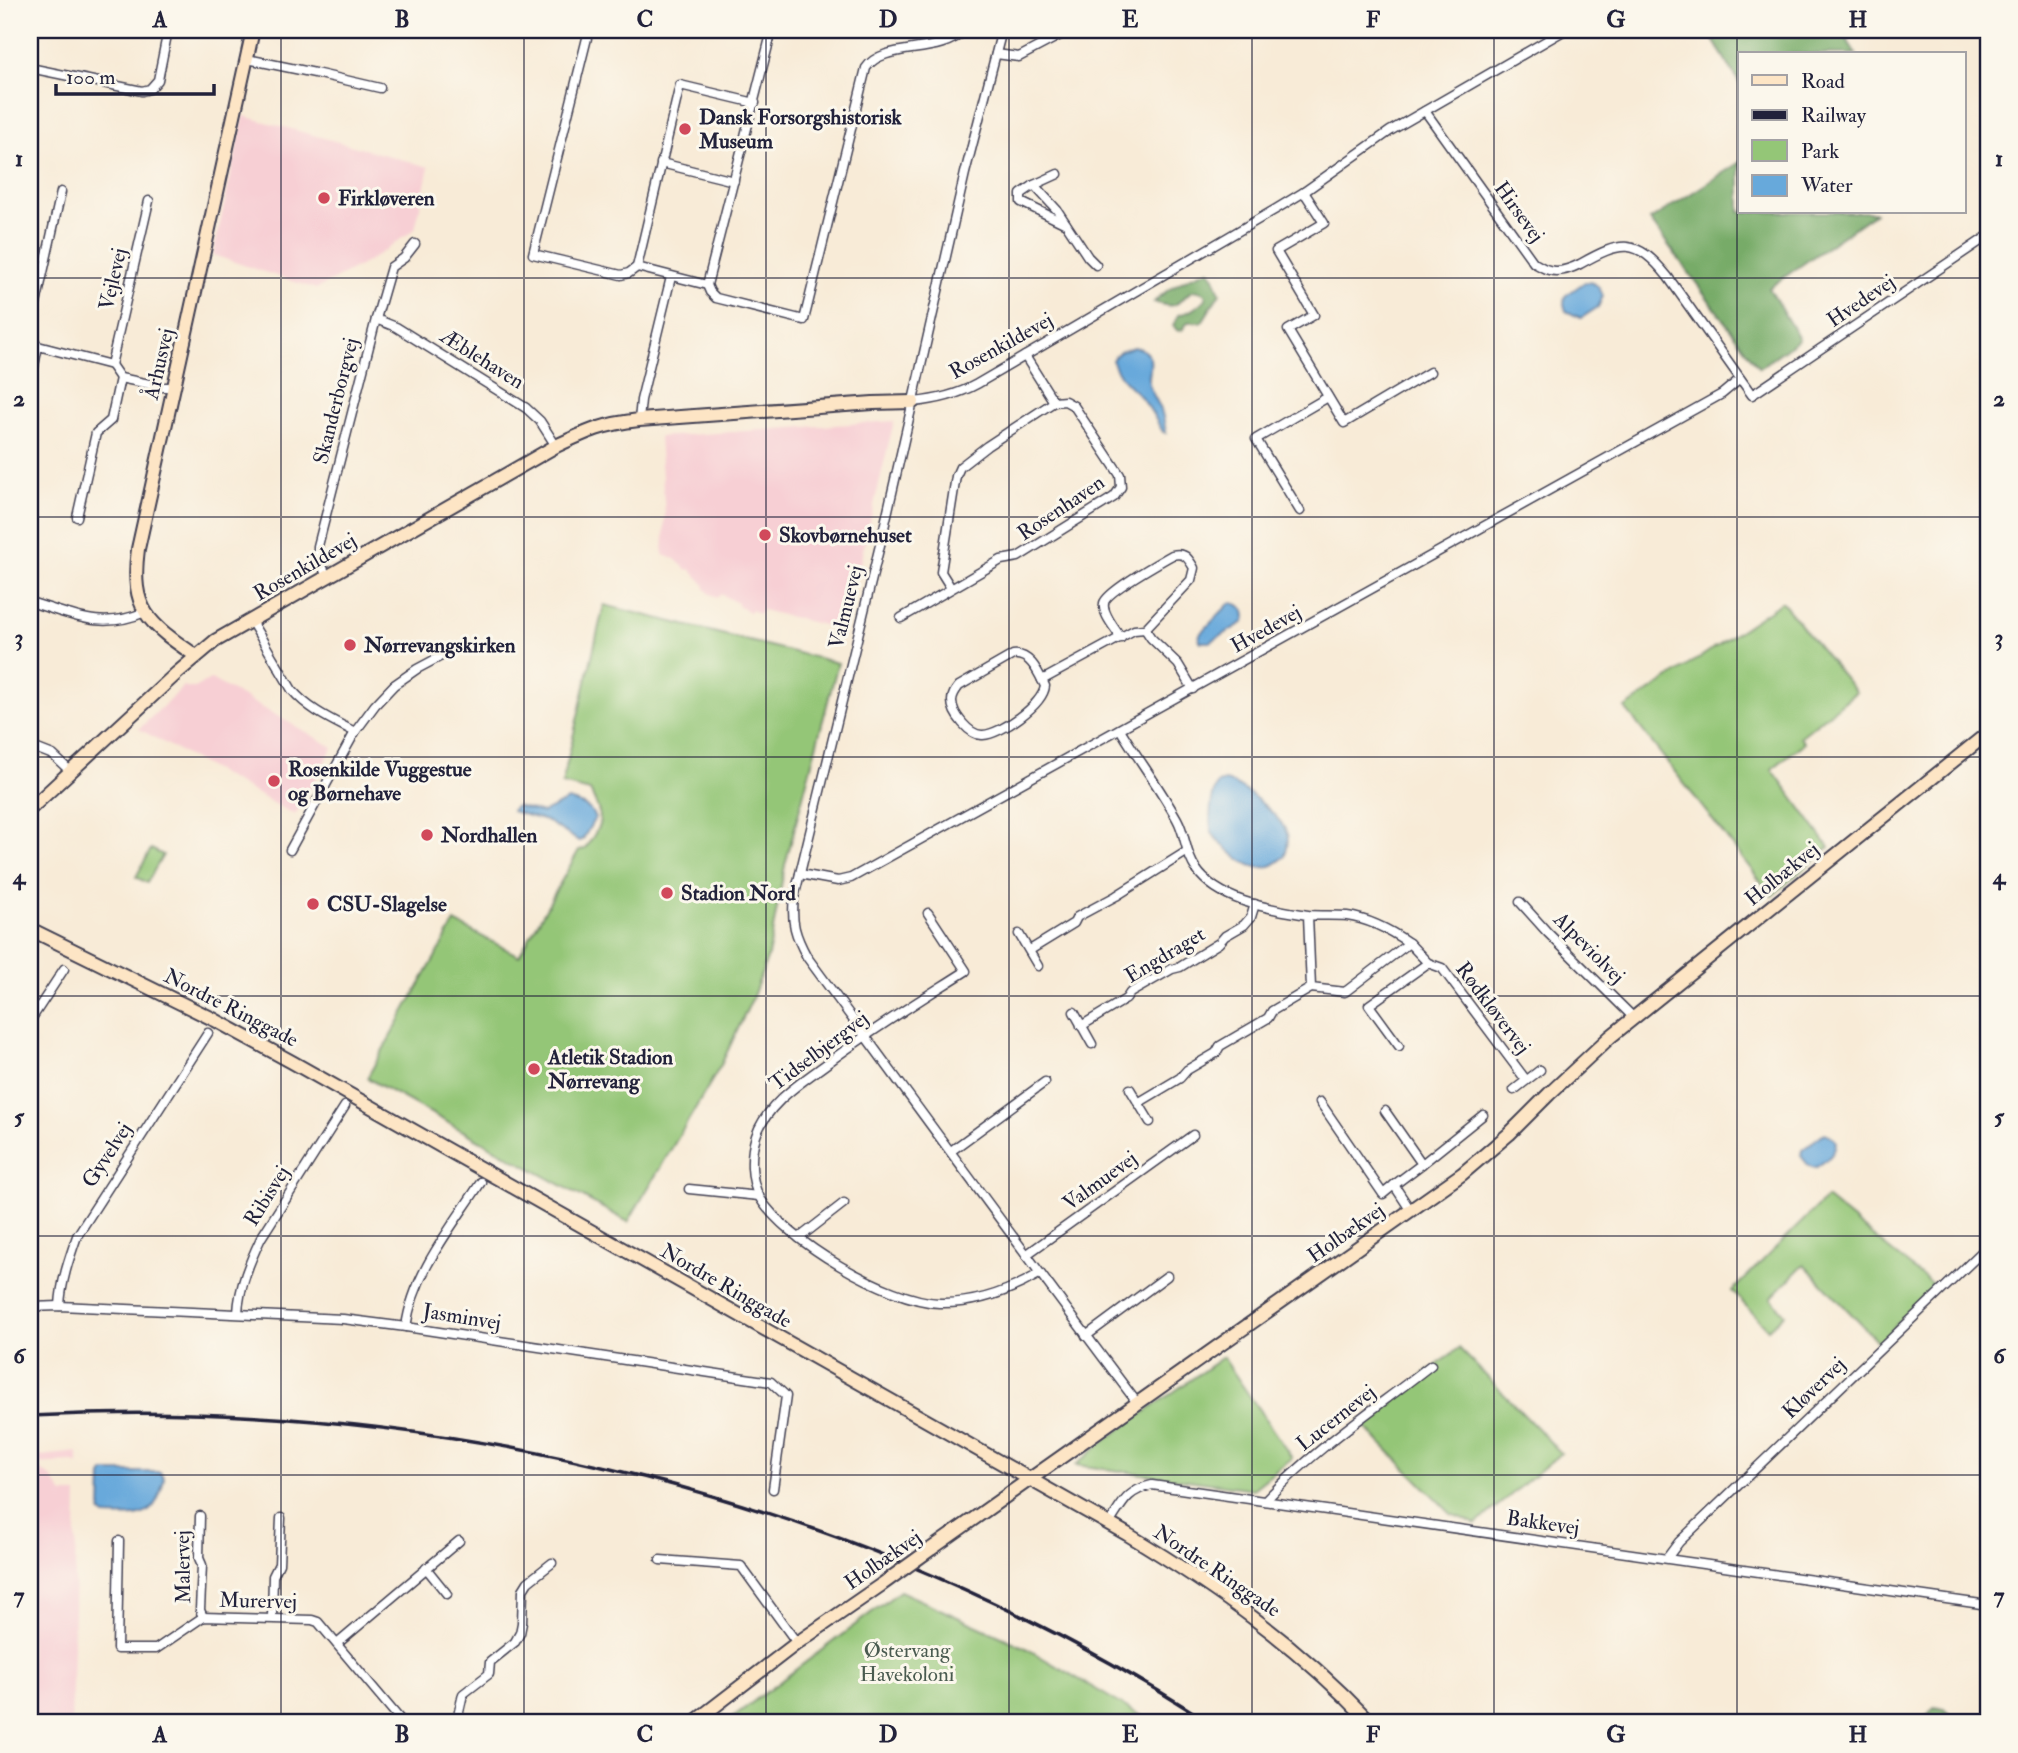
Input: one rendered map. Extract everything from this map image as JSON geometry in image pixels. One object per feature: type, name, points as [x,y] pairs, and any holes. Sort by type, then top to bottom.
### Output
[{"type":"street","points":[[30,68],[142,91],[150,89],[158,80],[168,30]]},
{"type":"street","name":"Århusvej","points":[[195,656],[154,625],[137,593],[135,573],[138,549],[253,30]]},
{"type":"street","points":[[589,30],[533,254],[621,275],[629,273],[636,267],[680,85],[755,103]]},
{"type":"street","points":[[772,30],[707,285],[716,298],[804,320],[866,68],[871,60],[881,54],[940,44],[965,30]]},
{"type":"street","name":"Valmuevej","points":[[1002,30],[965,173],[794,898],[792,916],[799,942],[807,957],[1039,1274],[1138,1404]]},
{"type":"street","points":[[996,54],[1019,57],[1070,30]]},
{"type":"street","name":"Rosenkildevej","points":[[30,809],[195,656],[215,641],[556,446],[596,427],[612,423],[932,401],[960,393],[1304,192],[1390,131],[1565,30]]},
{"type":"street","points":[[247,59],[380,88]]},
{"type":"street","name":"Hirsevej","points":[[1425,111],[1534,263],[1546,270],[1556,271],[1570,269],[1607,249],[1631,247],[1643,253],[1668,277],[1752,396]]},
{"type":"street","points":[[661,163],[734,181]]},
{"type":"street","points":[[1058,174],[1026,188],[1021,194],[1021,202],[1067,224]]},
{"type":"street","points":[[1034,185],[1057,210],[1096,265]]},
{"type":"street","points":[[30,386],[38,346],[30,333],[61,192]]},
{"type":"street","points":[[1304,192],[1324,223],[1276,251],[1314,315],[1288,330],[1344,423],[1430,372]]},
{"type":"street","name":"Vejlevej","points":[[111,365],[149,201]]},
{"type":"street","name":"Hvedevej","points":[[1752,396],[1988,236]]},
{"type":"street","name":"Skanderborgvej","points":[[327,577],[318,556],[318,546],[376,319],[391,267],[404,258],[415,244]]},
{"type":"street","points":[[636,267],[707,285]]},
{"type":"street","points":[[639,420],[641,400],[671,277]]},
{"type":"street","name":"Æblehaven","points":[[376,319],[396,327],[526,408],[540,421],[556,446]]},
{"type":"street","points":[[38,346],[111,365],[120,378],[174,387]]},
{"type":"street","name":"Rosenhaven","points":[[901,618],[1001,560],[1018,557],[1118,493],[1121,487],[1120,475],[1074,406],[1065,401],[1054,402],[1025,356]]},
{"type":"street","points":[[77,517],[96,433],[111,420],[120,378]]},
{"type":"street","name":"Hvedevej","points":[[800,874],[838,881],[851,878],[1722,394],[1740,379]]},
{"type":"street","points":[[1300,511],[1256,439],[1328,397]]},
{"type":"street","points":[[951,589],[941,572],[956,477],[960,467],[1054,402]]},
{"type":"street","points":[[1042,680],[1121,638],[1134,630],[1145,629],[1191,580],[1194,568],[1186,556],[1172,555],[1109,594],[1104,607],[1121,638]]},
{"type":"street","points":[[30,602],[94,621],[116,621],[145,611]]},
{"type":"street","points":[[251,621],[300,700],[355,733]]},
{"type":"street","points":[[1145,629],[1178,664],[1193,689]]},
{"type":"street","points":[[289,850],[355,733],[375,705],[394,685],[447,653]]},
{"type":"street","points":[[1013,655],[1028,658],[1042,680],[1045,691],[1036,705],[989,734],[980,735],[969,729],[954,710],[954,692],[959,686],[1013,655]]},
{"type":"street","points":[[1120,729],[1180,824],[1186,852],[1196,870],[1213,885],[1231,896],[1255,904],[1307,915],[1348,916],[1370,921],[1409,943],[1428,963],[1369,1005],[1399,1046]]},
{"type":"street","name":"Holbækvej","points":[[693,1723],[797,1643],[1411,1211],[1489,1152],[1581,1063],[1634,1018],[1988,733]]},
{"type":"street","points":[[30,746],[52,755],[70,771]]},
{"type":"street","points":[[1030,950],[1073,923],[1077,917],[1186,852]]},
{"type":"street","name":"Alpeviolvej","points":[[1520,902],[1546,932],[1634,1018]]},
{"type":"street","name":"Engdraget","points":[[1082,1026],[1126,999],[1130,993],[1219,943],[1225,936],[1244,925],[1251,917],[1255,904]]},
{"type":"street","name":"Tidselbjergvej","points":[[929,912],[968,975],[865,1035],[792,1089],[767,1115],[756,1135],[752,1174],[759,1196],[775,1218],[799,1238],[835,1262],[909,1298],[937,1303],[965,1302],[991,1297],[1039,1274]]},
{"type":"street","points":[[1307,915],[1311,988]]},
{"type":"street","name":"Nordre Ringgade","points":[[30,929],[215,1020],[304,1069],[1109,1524],[1188,1571],[1279,1636],[1315,1667],[1371,1723]]},
{"type":"street","points":[[1019,934],[1038,966]]},
{"type":"street","points":[[1138,1103],[1216,1053],[1220,1046],[1268,1018],[1272,1011],[1311,988],[1345,992],[1409,943]]},
{"type":"street","name":"Rødkløvervej","points":[[1428,963],[1442,968],[1526,1080]]},
{"type":"street","points":[[30,1021],[64,969]]},
{"type":"street","points":[[1074,1012],[1092,1044]]},
{"type":"street","name":"Gyvelvej","points":[[60,1307],[67,1264],[82,1228],[208,1033]]},
{"type":"street","name":"Rødkløvervej","points":[[1514,1090],[1540,1070]]},
{"type":"street","points":[[951,1151],[1045,1082]]},
{"type":"street","points":[[1130,1089],[1150,1122]]},
{"type":"street","points":[[1320,1102],[1383,1194],[1483,1115]]},
{"type":"street","name":"Ribisvej","points":[[238,1313],[238,1303],[250,1260],[261,1238],[345,1106]]},
{"type":"street","points":[[1384,1111],[1422,1164]]},
{"type":"street","name":"Valmuevej","points":[[1026,1255],[1193,1135]]},
{"type":"street","points":[[407,1326],[408,1312],[427,1266],[481,1182]]},
{"type":"street","points":[[1394,1185],[1411,1211]]},
{"type":"street","points":[[688,1189],[759,1196]]},
{"type":"street","points":[[799,1238],[844,1203]]},
{"type":"street","name":"Kløvervej","points":[[1667,1558],[1679,1542],[1988,1245]]},
{"type":"street","points":[[1086,1336],[1167,1276]]},
{"type":"street","name":"Jasminvej","points":[[30,1307],[343,1319],[407,1326],[771,1382],[786,1396],[773,1489]]},
{"type":"street","name":"Lucernevej","points":[[1265,1501],[1336,1437],[1431,1365]]},
{"type":"street","name":"Bakkevej","points":[[1109,1524],[1128,1494],[1138,1488],[1152,1485],[1988,1605]]},
{"type":"street","name":"Malervej","points":[[200,1516],[200,1610],[203,1617]]},
{"type":"street","points":[[272,1618],[273,1576],[279,1564],[281,1518]]},
{"type":"street","name":"Murervej","points":[[119,1541],[117,1649],[156,1649],[203,1617],[312,1619],[318,1622],[403,1723]]},
{"type":"street","points":[[337,1644],[458,1541]]},
{"type":"street","points":[[660,1560],[741,1566],[797,1643]]},
{"type":"street","points":[[453,1723],[457,1720],[463,1694],[489,1674],[489,1662],[515,1642],[520,1633],[523,1590],[528,1582],[552,1563]]},
{"type":"street","points":[[426,1568],[447,1594]]},
{"type":"shaded area","name":"Firkløveren","points":[[244,116],[429,167],[415,229],[369,261],[316,289],[213,255]]},
{"type":"shaded area","name":"Skovbørnehuset","points":[[894,421],[844,630],[762,610],[759,614],[751,610],[750,612],[721,594],[718,597],[710,594],[690,569],[687,570],[675,559],[663,555],[665,514],[659,437]]},
{"type":"shaded area","name":"Rosenkilde Vuggestue og Børnehave","points":[[211,679],[333,747],[295,815],[139,729],[184,686],[195,688]]},
{"type":"shaded area","points":[[78,1452],[78,1465],[74,1462],[32,1464],[51,1477],[63,1494],[77,1494],[71,1723],[30,1723],[30,1457]]},
{"type":"shaded area","points":[[1979,1615],[1988,1616],[1988,1689],[1983,1676]]},
{"type":"green space","points":[[1707,30],[1841,30],[1855,52],[1738,52],[1738,81]]},
{"type":"green space","points":[[1738,163],[1738,214],[1874,214],[1769,288],[1799,339],[1759,368],[1650,220]]},
{"type":"green space","points":[[1209,270],[1220,293],[1202,322],[1188,322],[1178,331],[1173,326],[1178,315],[1196,307],[1206,298],[1205,294],[1199,291],[1191,292],[1171,306],[1154,302],[1180,283]]},
{"type":"green space","points":[[1782,602],[1856,692],[1800,737],[1804,743],[1772,769],[1829,847],[1772,896],[1625,708]]},
{"type":"green space","name":"Stadion Nord","points":[[604,605],[838,663],[785,865],[768,956],[752,999],[721,1065],[628,1222],[367,1078],[455,922],[519,956],[579,850],[585,849],[598,827],[600,816],[590,791],[562,784]]},
{"type":"green space","points":[[151,849],[163,855],[147,883],[136,877]]},
{"type":"green space","points":[[1826,1198],[1934,1286],[1879,1343],[1804,1264],[1771,1298],[1785,1314],[1768,1329],[1732,1291]]},
{"type":"green space","points":[[1459,1348],[1561,1453],[1476,1524],[1451,1514],[1361,1423]]},
{"type":"green space","points":[[1223,1357],[1292,1458],[1253,1489],[1076,1465],[1104,1441]]},
{"type":"green space","name":"Østervang Havekoloni","points":[[900,1591],[1024,1647],[1153,1723],[725,1723]]},
{"type":"green space","points":[[1934,1707],[1944,1709],[1954,1718],[1950,1723],[1921,1723]]},
{"type":"water","points":[[1585,282],[1597,285],[1603,296],[1598,307],[1581,318],[1566,311],[1564,304],[1565,296]]},
{"type":"water","points":[[1134,347],[1142,349],[1150,357],[1149,384],[1161,410],[1166,433],[1143,399],[1120,376],[1112,360],[1119,353]]},
{"type":"water","points":[[1230,603],[1243,609],[1244,622],[1210,642],[1201,642],[1200,634]]},
{"type":"water","points":[[1225,781],[1261,803],[1284,827],[1288,845],[1285,856],[1277,862],[1270,866],[1255,867],[1234,855],[1213,835],[1210,821],[1212,800],[1218,783]]},
{"type":"water","points":[[568,800],[588,808],[595,818],[583,839],[579,841],[546,821],[512,811],[517,806],[542,813]]},
{"type":"water","points":[[1824,1133],[1836,1141],[1834,1150],[1827,1160],[1815,1168],[1809,1166],[1801,1156],[1802,1150]]},
{"type":"water","points":[[105,1472],[160,1472],[164,1478],[161,1492],[151,1509],[145,1513],[105,1516],[101,1512],[102,1476]]},
{"type":"railway","points":[[30,1416],[185,1414],[340,1423],[493,1445],[644,1477],[792,1521],[936,1577],[1076,1644],[1210,1723]]},
{"type":"place","name":"Dansk Forsorgshistorisk Museum","points":[[685,129]]},
{"type":"place","name":"Firkløveren","points":[[324,198]]},
{"type":"place","name":"Skovbørnehuset","points":[[765,535]]},
{"type":"place","name":"Nørrevangskirken","points":[[350,645]]},
{"type":"place","name":"Rosenkilde Vuggestue og Børnehave","points":[[274,781]]},
{"type":"place","name":"Nordhallen","points":[[427,835]]},
{"type":"place","name":"Stadion Nord","points":[[667,893]]},
{"type":"place","name":"CSU-Slagelse","points":[[313,904]]},
{"type":"place","name":"Atletik Stadion Nørrevang","points":[[534,1069]]}]
